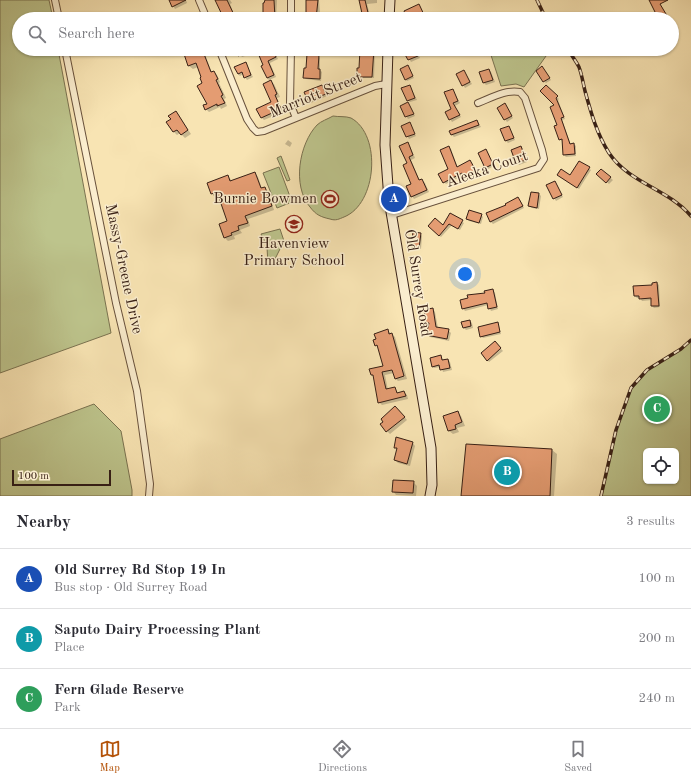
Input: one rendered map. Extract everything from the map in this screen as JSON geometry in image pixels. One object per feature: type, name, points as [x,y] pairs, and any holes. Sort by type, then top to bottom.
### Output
[{"type":"main road","points":[[389,12],[390,0]]},
{"type":"main road","name":"Old Surrey Road","points":[[388,56],[385,145],[387,173],[392,215],[431,448],[432,485],[430,496]]},
{"type":"street","points":[[55,0],[58,12]]},
{"type":"street","points":[[199,0],[204,12]]},
{"type":"street","points":[[291,12],[292,0]]},
{"type":"street","name":"Massy-Greene Drive","points":[[66,56],[116,303],[137,391],[150,484],[149,496]]},
{"type":"street","name":"Marriott Street","points":[[222,56],[247,119],[257,132],[264,131],[375,86],[386,84]]},
{"type":"street","points":[[291,56],[290,103],[296,118]]},
{"type":"street","name":"Aleeka Court","points":[[392,215],[538,168],[544,160],[542,150],[525,98],[520,92],[514,91],[503,93],[478,103]]},
{"type":"green space","points":[[0,0],[49,0],[52,12],[12,12],[12,56],[59,56],[111,333],[0,373]]},
{"type":"green space","points":[[491,56],[546,56],[524,87],[516,84],[501,86]]},
{"type":"green space","points":[[333,116],[351,118],[361,127],[368,139],[372,169],[369,184],[363,198],[355,210],[337,220],[324,217],[314,212],[304,198],[300,177],[302,154],[311,133],[317,125]]},
{"type":"green space","points":[[281,156],[290,180],[287,181],[277,158]]},
{"type":"green space","points":[[279,167],[292,202],[277,208],[263,173]]},
{"type":"green space","points":[[280,229],[284,241],[272,265],[268,265],[267,247],[261,234]]},
{"type":"green space","points":[[691,340],[691,496],[601,496],[616,430],[631,388],[648,369],[681,349]]},
{"type":"green space","points":[[94,404],[121,431],[132,496],[0,496],[0,439]]},
{"type":"building","points":[[169,0],[186,0],[172,7]]},
{"type":"building","points":[[215,0],[227,0],[233,12],[221,12]]},
{"type":"building","points":[[265,0],[274,0],[275,12],[263,12]]},
{"type":"building","points":[[306,0],[318,0],[317,12],[306,12]]},
{"type":"building","points":[[359,0],[365,0],[368,12],[362,12]]},
{"type":"building","points":[[649,0],[668,0],[660,4],[665,12],[655,12]]},
{"type":"building","points":[[419,4],[423,12],[404,12]]},
{"type":"building","points":[[185,56],[205,56],[211,72],[214,71],[218,79],[216,80],[225,103],[217,106],[217,104],[205,110],[203,105],[207,104],[197,86],[202,83],[196,63],[188,66]]},
{"type":"building","points":[[259,56],[276,56],[268,61],[274,75],[267,78],[261,66],[263,65]]},
{"type":"building","points":[[307,56],[319,56],[318,69],[320,69],[320,79],[303,78],[304,68],[306,68]]},
{"type":"building","points":[[360,56],[374,56],[372,77],[357,77],[357,68],[359,68]]},
{"type":"building","points":[[406,56],[418,56],[408,60]]},
{"type":"building","points":[[246,62],[251,75],[244,78],[242,72],[238,74],[234,67]]},
{"type":"building","points":[[408,65],[413,76],[405,80],[400,69]]},
{"type":"building","points":[[542,66],[550,78],[543,82],[536,71]]},
{"type":"building","points":[[489,69],[493,80],[483,83],[479,72]]},
{"type":"building","points":[[464,70],[470,82],[462,86],[456,74]]},
{"type":"building","points":[[271,80],[281,109],[261,118],[256,109],[271,102],[263,84]]},
{"type":"building","points":[[322,85],[326,94],[308,101],[304,92]]},
{"type":"building","points":[[410,85],[415,98],[407,101],[401,88]]},
{"type":"building","points":[[546,85],[558,96],[556,98],[564,117],[561,118],[570,144],[574,143],[575,154],[563,155],[562,139],[559,140],[554,126],[557,125],[550,107],[554,105],[540,91]]},
{"type":"building","points":[[453,89],[458,101],[453,103],[460,115],[449,120],[445,112],[451,109],[444,92]]},
{"type":"building","points":[[408,102],[414,114],[405,117],[400,106]]},
{"type":"building","points":[[505,103],[512,116],[504,120],[497,108]]},
{"type":"building","points":[[176,111],[188,130],[181,135],[177,130],[173,132],[166,122],[171,119],[168,116]]},
{"type":"building","points":[[477,120],[479,125],[451,135],[449,131]]},
{"type":"building","points":[[410,122],[415,134],[406,137],[401,126]]},
{"type":"building","points":[[509,126],[514,138],[505,141],[500,129]]},
{"type":"building","points":[[408,142],[413,155],[409,157],[419,180],[422,179],[427,190],[411,197],[406,186],[411,184],[403,165],[407,163],[399,146]]},
{"type":"building","points":[[449,146],[457,167],[470,160],[476,171],[464,177],[462,173],[443,183],[438,174],[448,169],[440,150]]},
{"type":"building","points":[[521,146],[526,160],[516,163],[511,150]]},
{"type":"building","points":[[486,149],[493,164],[485,168],[478,153]]},
{"type":"building","points":[[579,161],[590,167],[577,188],[557,175],[561,169],[570,175]]},
{"type":"building","points":[[601,169],[611,177],[606,183],[596,174]]},
{"type":"building","points":[[255,172],[261,188],[265,187],[272,206],[245,216],[248,223],[238,226],[239,230],[224,238],[219,224],[227,221],[217,192],[211,194],[207,183],[228,175],[230,181]]},
{"type":"building","points":[[555,181],[562,195],[553,199],[546,185]]},
{"type":"building","points":[[531,192],[539,193],[537,208],[528,206]]},
{"type":"building","points":[[518,197],[523,206],[490,222],[486,213],[506,205],[505,204]]},
{"type":"building","points":[[469,210],[482,214],[479,223],[466,219]]},
{"type":"building","points":[[450,213],[463,220],[458,229],[449,224],[439,236],[428,226],[435,218],[443,225]]},
{"type":"building","points":[[413,232],[421,233],[419,248],[411,247]]},
{"type":"building","points":[[657,282],[659,306],[651,306],[651,298],[639,299],[639,296],[634,296],[633,286],[652,285],[652,283]]},
{"type":"building","points":[[493,289],[497,307],[488,309],[487,303],[462,309],[460,300],[468,298],[467,295],[485,293],[484,291]]},
{"type":"building","points":[[433,308],[436,327],[449,329],[447,339],[426,335],[429,323],[426,323],[424,310]]},
{"type":"building","points":[[470,320],[471,326],[463,328],[461,322]]},
{"type":"building","points":[[498,322],[500,332],[480,337],[478,327]]},
{"type":"building","points":[[388,329],[389,334],[392,333],[404,376],[395,379],[392,370],[382,372],[386,389],[395,387],[397,393],[404,391],[406,396],[378,403],[373,375],[371,375],[369,369],[383,366],[377,345],[375,346],[373,340],[376,339],[374,334]]},
{"type":"building","points":[[495,341],[501,348],[487,361],[481,353]]},
{"type":"building","points":[[441,355],[442,360],[448,359],[450,368],[440,370],[439,365],[432,367],[430,358]]},
{"type":"building","points":[[395,406],[405,417],[386,432],[380,424],[383,422],[381,419]]},
{"type":"building","points":[[458,411],[462,422],[455,425],[456,429],[448,431],[443,416]]},
{"type":"building","points":[[396,437],[413,442],[407,464],[394,460],[397,448],[394,448]]},
{"type":"building","points":[[466,444],[552,449],[550,496],[461,496]]},
{"type":"building","points":[[393,480],[414,481],[413,493],[392,492]]},
{"type":"railway","points":[[537,0],[543,12]]},
{"type":"railway","points":[[572,56],[579,67],[595,123],[609,153],[627,172],[671,199],[691,216]]},
{"type":"railway","points":[[601,496],[616,430],[631,388],[647,370],[681,349],[691,340]]},
{"type":"place","name":"Burnie Bowmen","points":[[330,199]]},
{"type":"place","name":"Old Surrey Rd Stop 19 In","points":[[394,199]]},
{"type":"place","name":"Havenview Primary School","points":[[294,224]]},
{"type":"place","name":"Fern Glade Reserve","points":[[657,409]]},
{"type":"place","name":"Saputo Dairy Processing Plant","points":[[507,472]]}]
